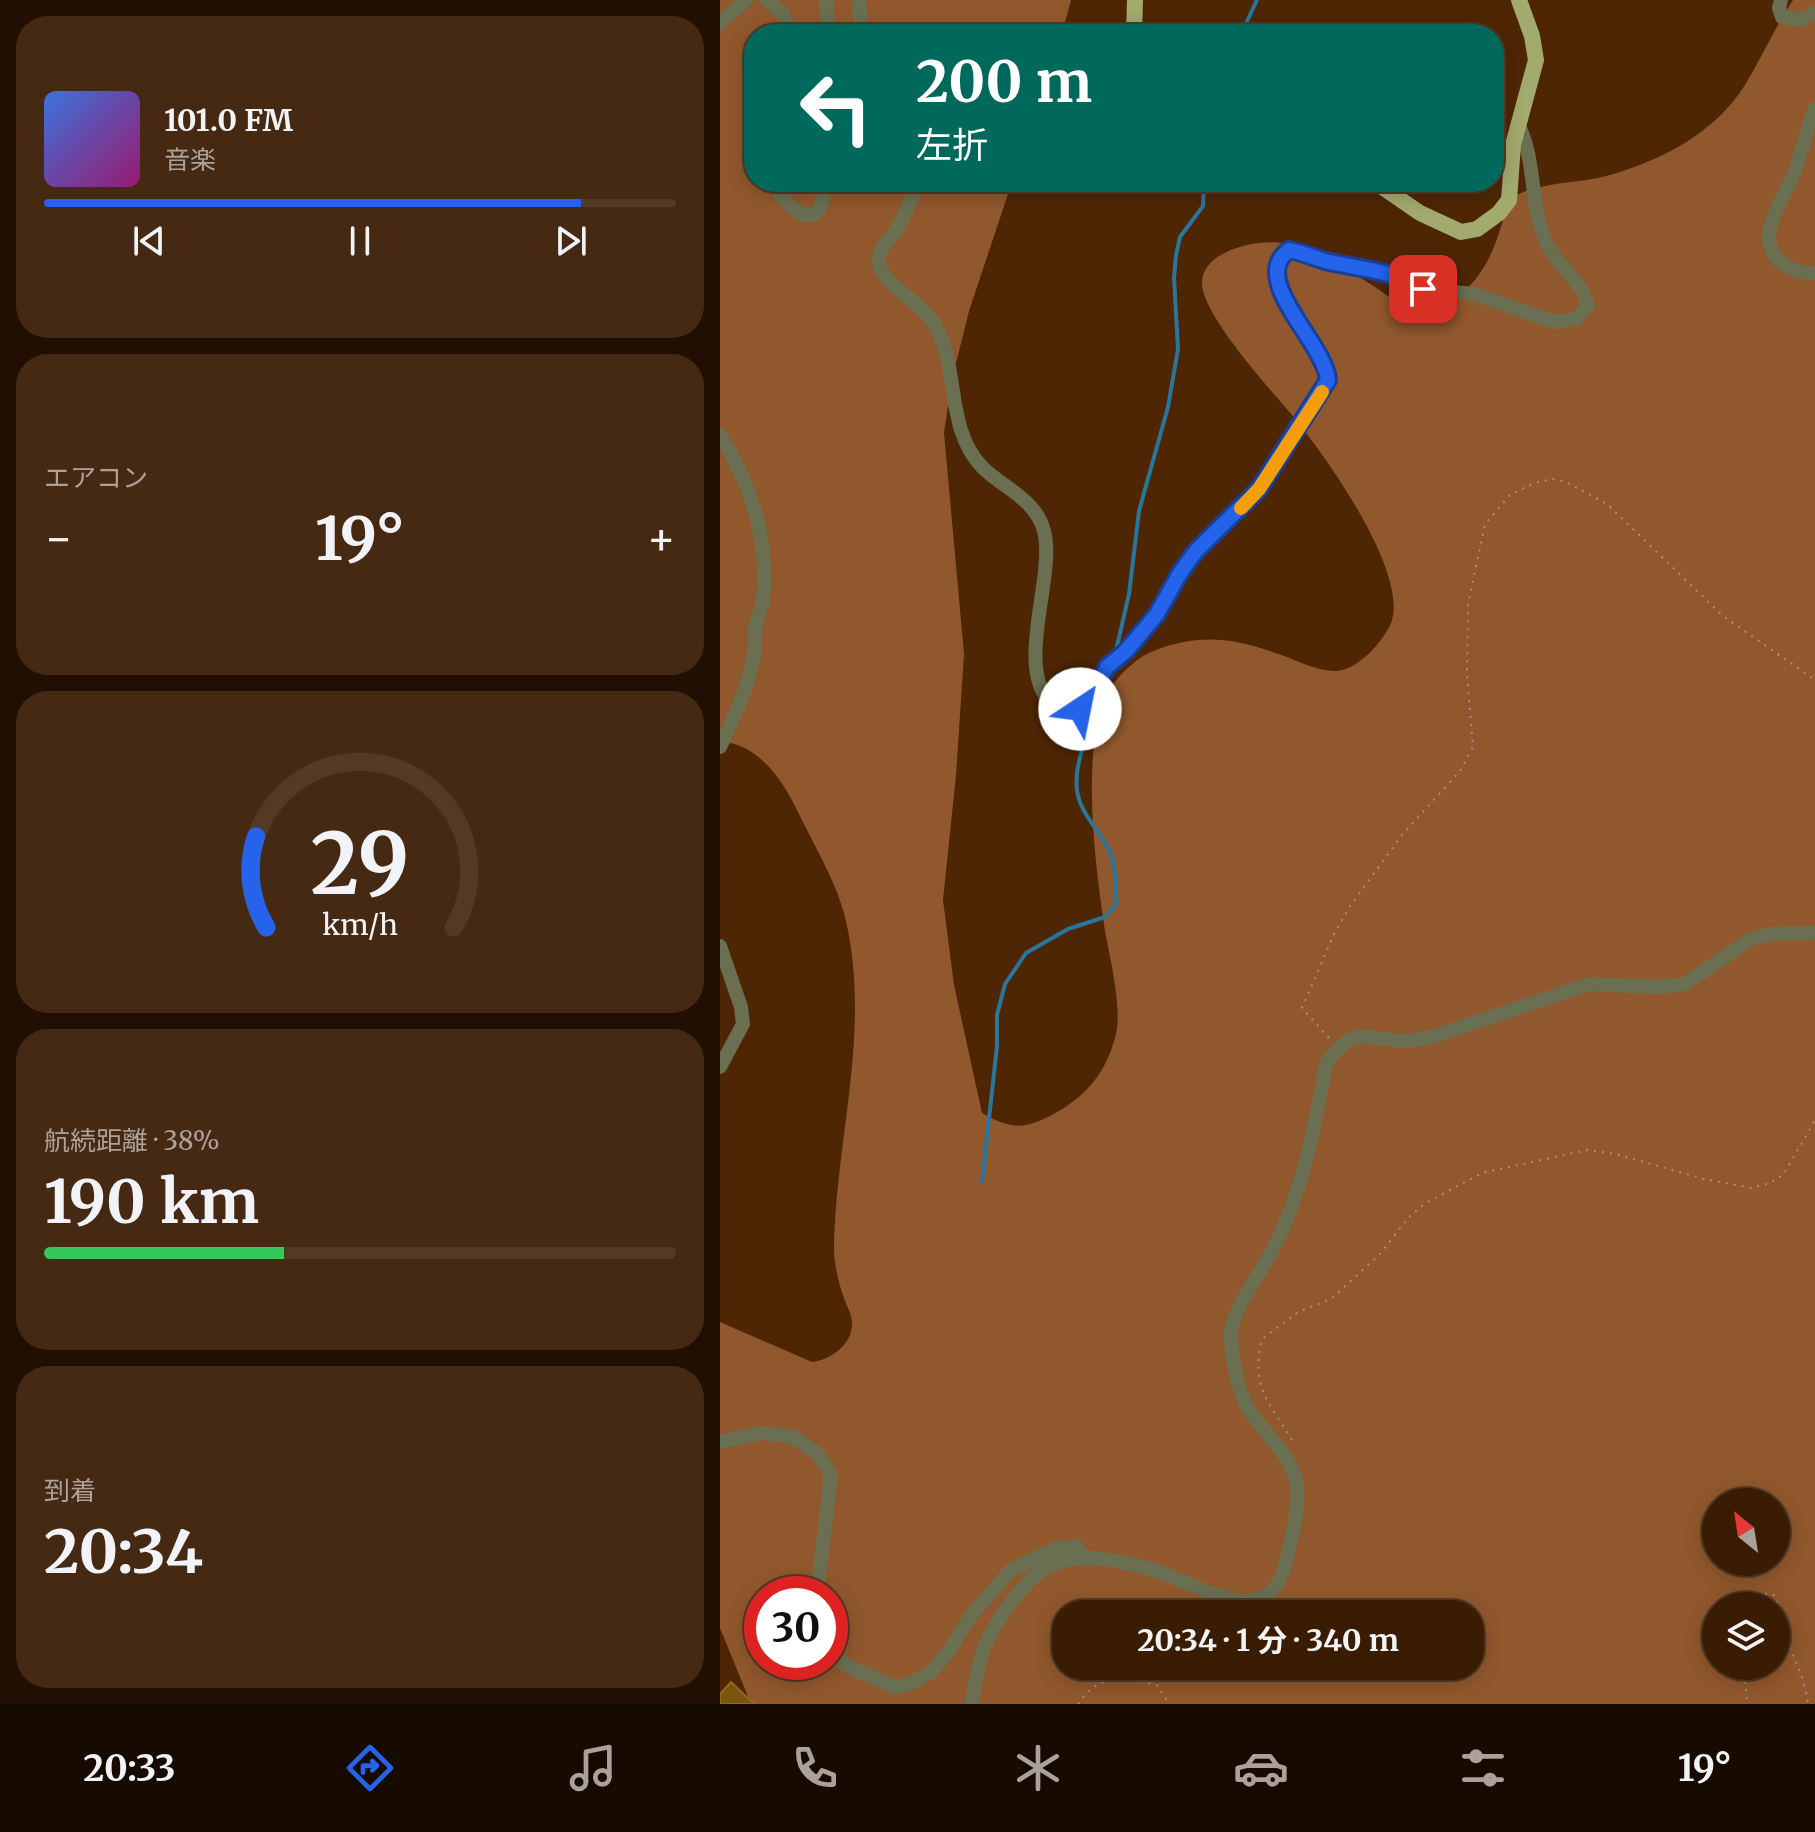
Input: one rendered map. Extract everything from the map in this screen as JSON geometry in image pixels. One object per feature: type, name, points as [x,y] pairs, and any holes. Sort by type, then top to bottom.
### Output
[{"type":"main road","points":[[1134,24],[1135,0]]},
{"type":"main road","points":[[1391,192],[1441,224],[1461,232],[1477,229],[1489,222],[1509,200],[1513,145],[1536,60],[1532,36],[1519,0]]},
{"type":"street","points":[[720,23],[746,0]]},
{"type":"street","points":[[767,0],[783,14],[788,24]]},
{"type":"street","points":[[826,0],[830,24]]},
{"type":"street","points":[[859,0],[860,24]]},
{"type":"street","points":[[1781,0],[1779,8],[1782,17],[1800,20],[1815,13]]},
{"type":"street","points":[[1815,109],[1794,174],[1769,231],[1774,253],[1782,267],[1795,272],[1815,273]]},
{"type":"street","points":[[913,192],[879,258],[880,269],[886,280],[912,298],[935,324],[948,354],[956,417],[972,452],[982,467],[1021,496],[1044,530],[1046,551],[1037,641],[1038,683],[1052,704],[1062,709],[1080,709],[1092,698],[1107,667],[1126,651],[1157,614],[1196,551],[1259,489],[1328,380],[1327,370],[1316,347],[1277,286],[1274,274],[1282,255],[1289,250],[1298,251],[1324,260],[1391,273],[1423,289],[1474,294],[1555,322],[1577,319],[1588,305],[1585,291],[1547,243],[1526,141],[1518,124]]},
{"type":"street","points":[[778,192],[789,209],[799,215],[809,215],[821,209],[825,201],[823,192]]},
{"type":"street","points":[[720,435],[739,465],[751,493],[763,565],[763,602],[755,628],[755,648],[743,693],[720,747]]},
{"type":"street","points":[[972,1704],[978,1658],[988,1635],[1014,1598],[1040,1571],[1058,1562],[1086,1558],[1157,1571],[1220,1597],[1258,1601],[1273,1590],[1284,1573],[1297,1501],[1296,1481],[1289,1464],[1247,1407],[1233,1353],[1232,1323],[1286,1226],[1326,1064],[1339,1046],[1369,1035],[1405,1041],[1432,1037],[1590,984],[1658,987],[1685,984],[1751,939],[1771,934],[1815,933]]},
{"type":"street","points":[[720,946],[741,1007],[743,1024],[720,1067]]},
{"type":"street","points":[[720,1442],[762,1433],[772,1434],[793,1437],[818,1454],[831,1475],[819,1576]]},
{"type":"street","points":[[848,1666],[895,1687],[907,1685],[931,1672],[949,1651],[972,1614],[1010,1571],[1054,1549],[1076,1546],[1086,1558]]},
{"type":"path","points":[[1339,1046],[1323,1034],[1302,1008],[1348,909],[1402,835],[1460,771],[1473,747],[1467,674],[1468,604],[1485,524],[1510,495],[1534,483],[1553,479],[1566,482],[1607,504],[1714,609],[1815,680]]},
{"type":"path","points":[[1289,1464],[1295,1453],[1292,1439],[1260,1389],[1258,1354],[1262,1339],[1300,1311],[1331,1299],[1380,1254],[1409,1217],[1424,1204],[1482,1173],[1587,1150],[1616,1154],[1704,1179],[1752,1188],[1770,1183],[1784,1174],[1815,1120]]},
{"type":"path","points":[[1790,1648],[1798,1663],[1808,1704]]},
{"type":"path","points":[[1078,1704],[1095,1683],[1126,1677],[1157,1685],[1169,1704]]},
{"type":"path","points":[[1743,1680],[1747,1704]]},
{"type":"shaded area","points":[[720,0],[1071,0],[1065,24],[744,24],[744,192],[1009,192],[969,311],[952,379],[944,433],[964,654],[943,900],[954,985],[982,1113],[1017,1126],[1052,1115],[1085,1091],[1101,1072],[1116,1034],[1117,999],[1098,881],[1092,784],[1097,725],[1104,700],[1117,679],[1151,652],[1202,640],[1250,645],[1316,668],[1343,670],[1368,654],[1391,623],[1393,601],[1388,575],[1376,545],[1323,456],[1213,313],[1202,283],[1204,272],[1211,262],[1246,245],[1283,243],[1329,260],[1400,303],[1434,312],[1465,291],[1476,279],[1492,251],[1509,199],[1546,186],[1630,169],[1668,153],[1703,131],[1733,102],[1745,85],[1793,0],[1815,0],[1815,1704],[751,1704],[720,1628],[720,1322],[812,1362],[833,1355],[844,1345],[851,1332],[852,1321],[838,1278],[834,1248],[854,1044],[855,1004],[853,963],[838,894],[778,778],[747,749],[720,741]]},
{"type":"building","points":[[731,1682],[754,1704],[720,1704],[720,1694]]},
{"type":"waterway","points":[[1246,24],[1257,0]]},
{"type":"waterway","points":[[1115,655],[1129,594],[1139,511],[1168,407],[1178,349],[1174,278],[1176,255],[1180,237],[1203,206],[1204,192]]},
{"type":"waterway","points":[[982,1182],[997,1046],[997,1015],[1005,984],[1026,953],[1068,929],[1105,917],[1116,905],[1112,856],[1082,807],[1077,790],[1079,760],[1111,672]]},
{"type":"slow traffic","points":[[1241,508],[1259,489],[1322,392]]},
{"type":"route","points":[[1080,709],[1092,698],[1107,667],[1126,651],[1157,614],[1196,551],[1259,489],[1328,380],[1327,370],[1316,347],[1277,286],[1274,274],[1282,255],[1289,250],[1298,251],[1324,260],[1391,273],[1423,289]]}]
